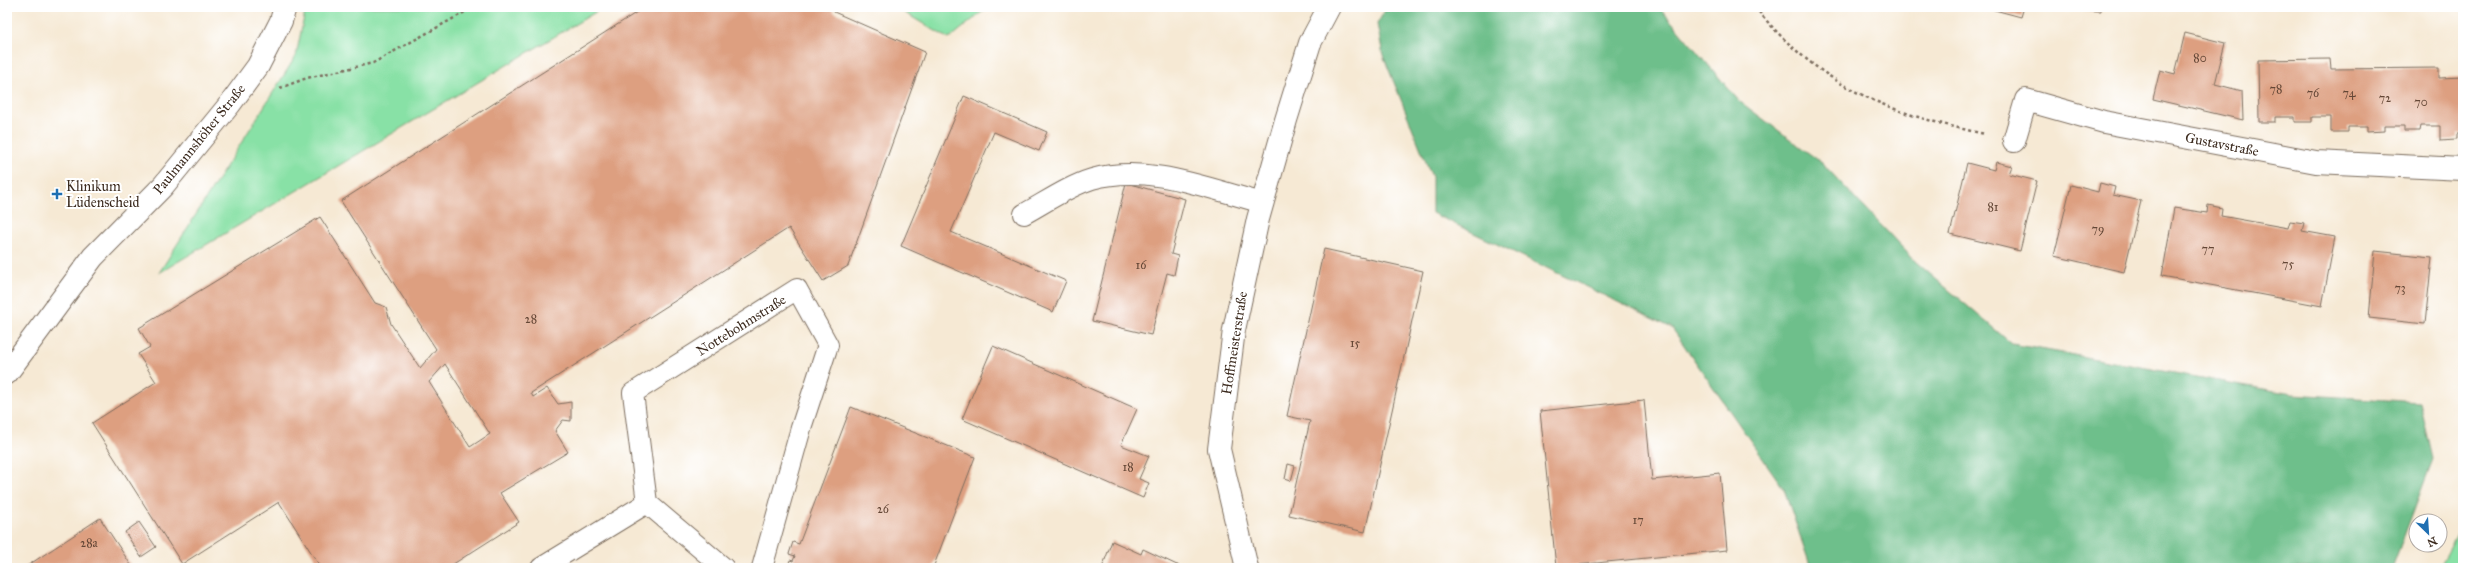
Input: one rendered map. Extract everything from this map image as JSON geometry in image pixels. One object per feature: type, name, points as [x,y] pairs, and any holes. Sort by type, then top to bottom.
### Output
[{"type":"street","name":"Paulmannshöher Straße","points":[[7,373],[93,257],[163,186],[230,104],[258,66],[281,21],[285,7]]},
{"type":"street","name":"Hoffmeisterstraße","points":[[1247,568],[1218,449],[1234,330],[1263,203],[1286,120],[1310,44],[1329,7]]},
{"type":"street","name":"Gustavstraße","points":[[2014,141],[2026,100],[2104,122],[2316,162],[2463,169]]},
{"type":"lane","points":[[1024,214],[1091,180],[1123,173],[1166,178],[1263,203]]},
{"type":"lane","name":"Nottebohmstraße","points":[[646,503],[633,393],[797,289],[828,345],[801,428],[762,568]]},
{"type":"lane","points":[[541,568],[646,503],[724,568]]},
{"type":"path","points":[[272,90],[307,78],[373,63],[474,7]]},
{"type":"path","points":[[1755,7],[1777,34],[1808,62],[1875,103],[1940,124],[2014,141]]},
{"type":"green space","points":[[306,7],[604,7],[159,273],[296,56]]},
{"type":"green space","points":[[895,7],[988,7],[949,39]]},
{"type":"green space","points":[[1387,7],[1659,7],[1739,101],[1822,163],[1916,262],[2012,344],[2292,394],[2420,402],[2433,459],[2413,513],[2408,513],[2408,525],[2392,568],[1811,568],[1784,489],[1672,328],[1432,213],[1432,177],[1383,55],[1377,24]]},
{"type":"green space","points":[[2463,524],[2463,568],[2439,568]]},
{"type":"building","points":[[645,7],[831,7],[834,12],[925,52],[848,266],[823,281],[789,228],[531,393],[533,397],[547,388],[558,404],[571,402],[571,421],[563,420],[555,431],[568,452],[500,493],[519,522],[447,568],[321,568],[279,502],[182,564],[92,423],[156,382],[138,354],[150,347],[139,328],[320,217],[375,303],[386,307],[391,324],[420,368],[436,349],[341,201]],"holes":[[[445,364],[490,434],[470,447],[429,382]]]},
{"type":"building","points":[[1992,7],[2024,7],[2021,17],[1991,9]]},
{"type":"building","points":[[2047,7],[2101,7],[2101,11],[2047,9]]},
{"type":"building","points":[[2185,33],[2225,43],[2215,84],[2242,91],[2243,120],[2153,99],[2160,70],[2175,74]]},
{"type":"building","points":[[2330,59],[2331,69],[2439,68],[2439,78],[2463,77],[2463,134],[2457,134],[2457,139],[2440,140],[2440,126],[2421,126],[2420,131],[2404,131],[2404,126],[2384,126],[2384,131],[2367,132],[2367,127],[2348,127],[2348,132],[2331,132],[2331,117],[2312,117],[2312,122],[2295,122],[2295,117],[2275,117],[2275,122],[2259,122],[2258,60]]},
{"type":"building","points":[[964,96],[1047,132],[1039,151],[994,132],[951,232],[1066,281],[1053,312],[901,246]]},
{"type":"building","points":[[1996,162],[2012,166],[2009,174],[2037,181],[2020,251],[1950,234],[1967,163],[1994,170]]},
{"type":"building","points":[[1126,183],[1185,199],[1171,254],[1178,256],[1174,275],[1167,273],[1151,335],[1092,321]]},
{"type":"building","points":[[2100,183],[2115,187],[2113,195],[2141,201],[2124,272],[2054,256],[2071,185],[2098,192]]},
{"type":"building","points":[[2208,205],[2222,208],[2221,216],[2288,228],[2290,221],[2304,223],[2302,231],[2335,237],[2322,306],[2162,276],[2174,208],[2207,213]]},
{"type":"building","points":[[1324,249],[1423,271],[1365,532],[1289,515],[1310,421],[1287,416]]},
{"type":"building","points":[[2375,251],[2432,257],[2425,324],[2369,318]]},
{"type":"building","points":[[993,346],[1137,409],[1121,445],[1149,456],[1139,479],[1149,483],[1143,498],[962,419]]},
{"type":"building","points":[[1644,400],[1652,480],[1720,473],[1727,550],[1556,567],[1540,411]]},
{"type":"building","points":[[851,407],[975,457],[933,568],[787,568],[790,560],[793,561],[795,556],[789,554],[793,542],[799,544]]},
{"type":"building","points":[[1288,464],[1295,466],[1291,481],[1285,479]]},
{"type":"building","points":[[100,518],[133,568],[24,568]]},
{"type":"building","points":[[139,522],[156,547],[141,557],[125,532]]},
{"type":"building","points":[[1112,541],[1141,554],[1143,549],[1177,565],[1175,568],[1102,568]]},
{"type":"place","name":"Klinikum Lüdenscheid","points":[[57,194]]}]
